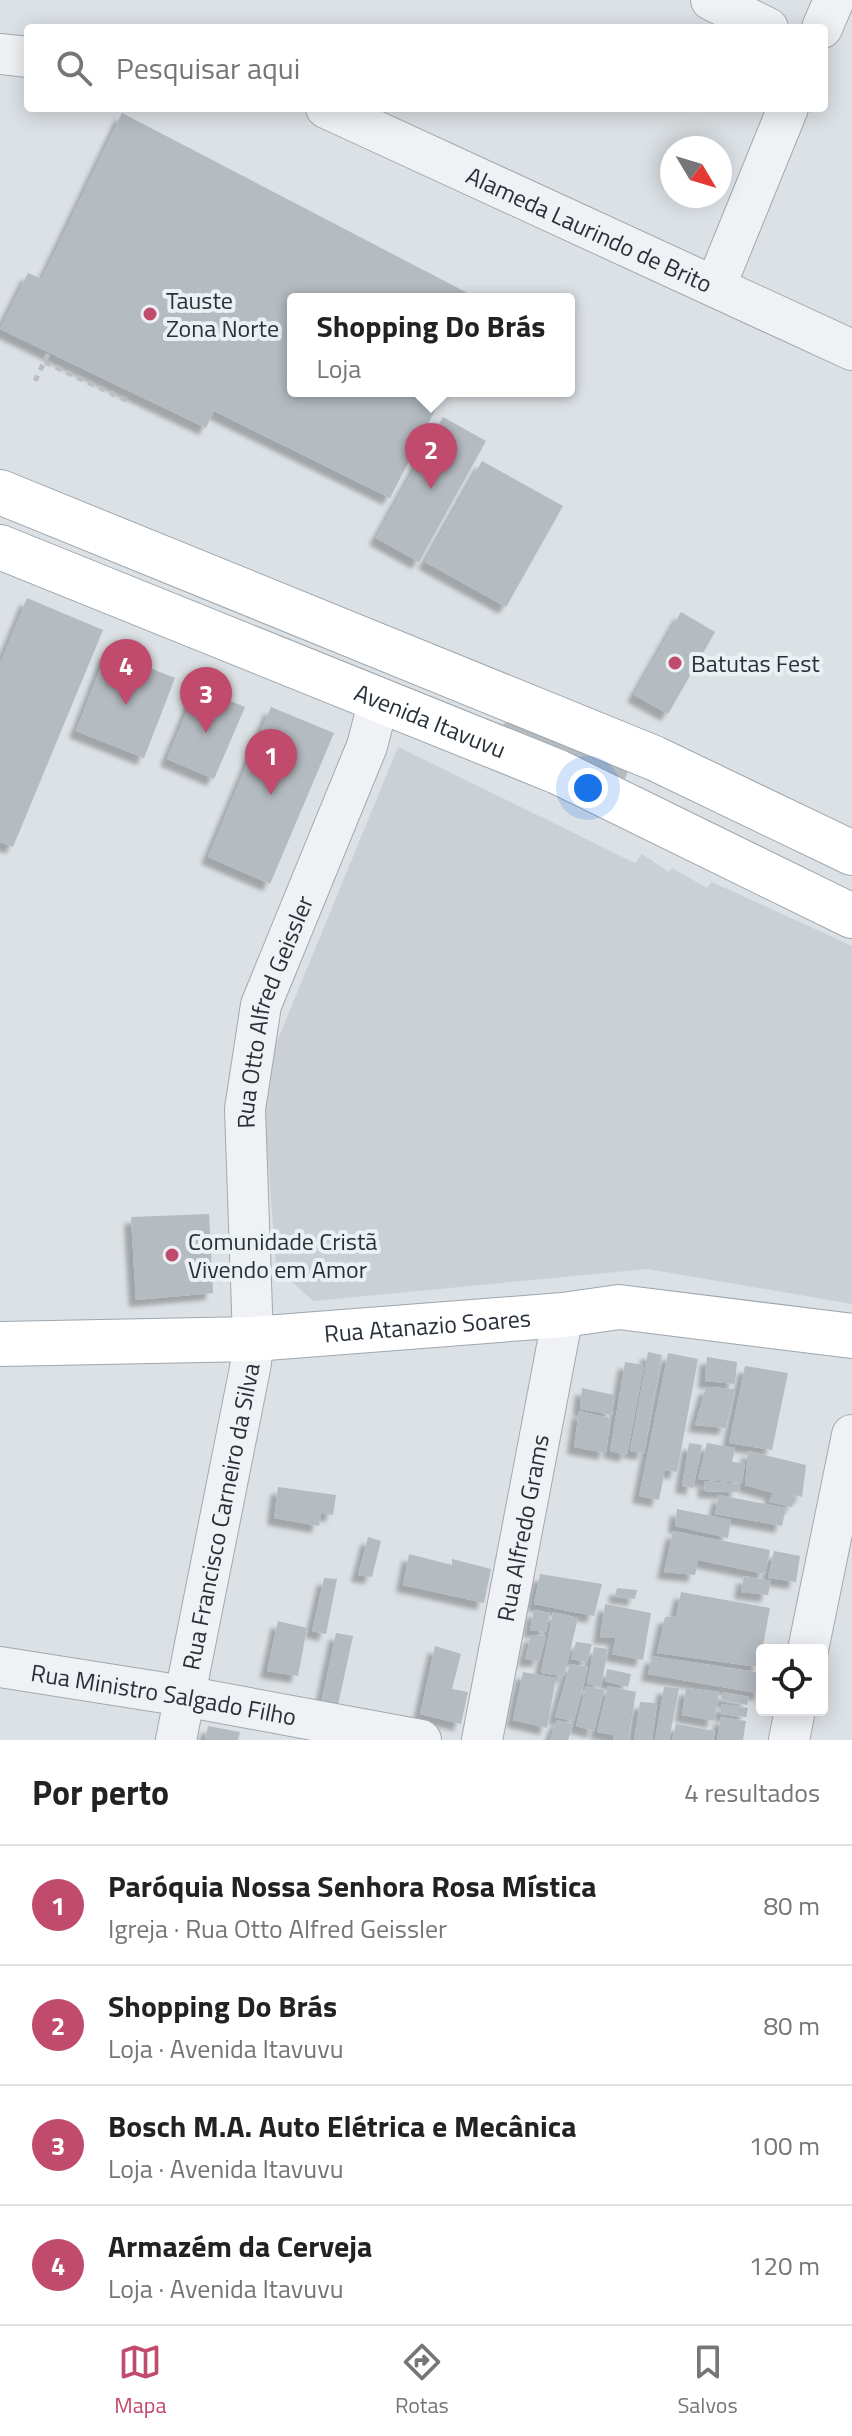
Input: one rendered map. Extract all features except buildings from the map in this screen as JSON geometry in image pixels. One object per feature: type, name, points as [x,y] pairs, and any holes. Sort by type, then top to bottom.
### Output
[{"type":"main road","name":"Avenida Itavuvu","points":[[0,492],[654,758],[852,853]]},
{"type":"main road","name":"Avenida Itavuvu","points":[[0,547],[558,772],[852,916]]},
{"type":"main road","points":[[357,638],[379,700]]},
{"type":"main road","name":"Rua Atanazio Soares","points":[[0,1344],[253,1339],[563,1315],[619,1307],[852,1336]]},
{"type":"street","points":[[711,0],[760,24]]},
{"type":"street","points":[[824,24],[834,0]]},
{"type":"street","points":[[0,54],[24,57]]},
{"type":"street","name":"Alameda Laurindo de Brito","points":[[335,112],[852,350]]},
{"type":"street","points":[[716,285],[786,112]]},
{"type":"street","name":"Rua Otto Alfred Geissler","points":[[253,1339],[245,1109],[261,1005],[367,746],[379,700]]},
{"type":"street","name":"Rua Alfredo Grams","points":[[482,1740],[563,1315]]},
{"type":"street","name":"Rua Francisco Carneiro da Silva","points":[[176,1740],[253,1339]]},
{"type":"street","points":[[811,1644],[837,1581],[852,1435]]},
{"type":"street","name":"Rua Ministro Salgado Filho","points":[[0,1667],[184,1696],[421,1740]]},
{"type":"street","points":[[789,1740],[794,1716]]},
{"type":"path","points":[[35,381],[49,352]]},
{"type":"path","points":[[45,362],[128,401]]},
{"type":"shaded area","points":[[398,747],[635,863],[642,854],[669,872],[672,868],[707,888],[712,882],[852,946],[852,1304],[648,1269],[313,1301],[276,1267],[262,1078]]},
{"type":"place","name":"Tauste Zona Norte","points":[[150,314]]},
{"type":"place","name":"Shopping Do Brás","points":[[431,489]]},
{"type":"place","name":"Batutas Fest","points":[[675,663]]},
{"type":"place","name":"Armazém da Cerveja","points":[[126,705]]},
{"type":"place","name":"Bosch M.A. Auto Elétrica e Mecânica","points":[[206,733]]},
{"type":"place","name":"Paróquia Nossa Senhora Rosa Mística","points":[[271,795]]},
{"type":"place","name":"Comunidade Cristã Vivendo em Amor","points":[[172,1255]]}]
